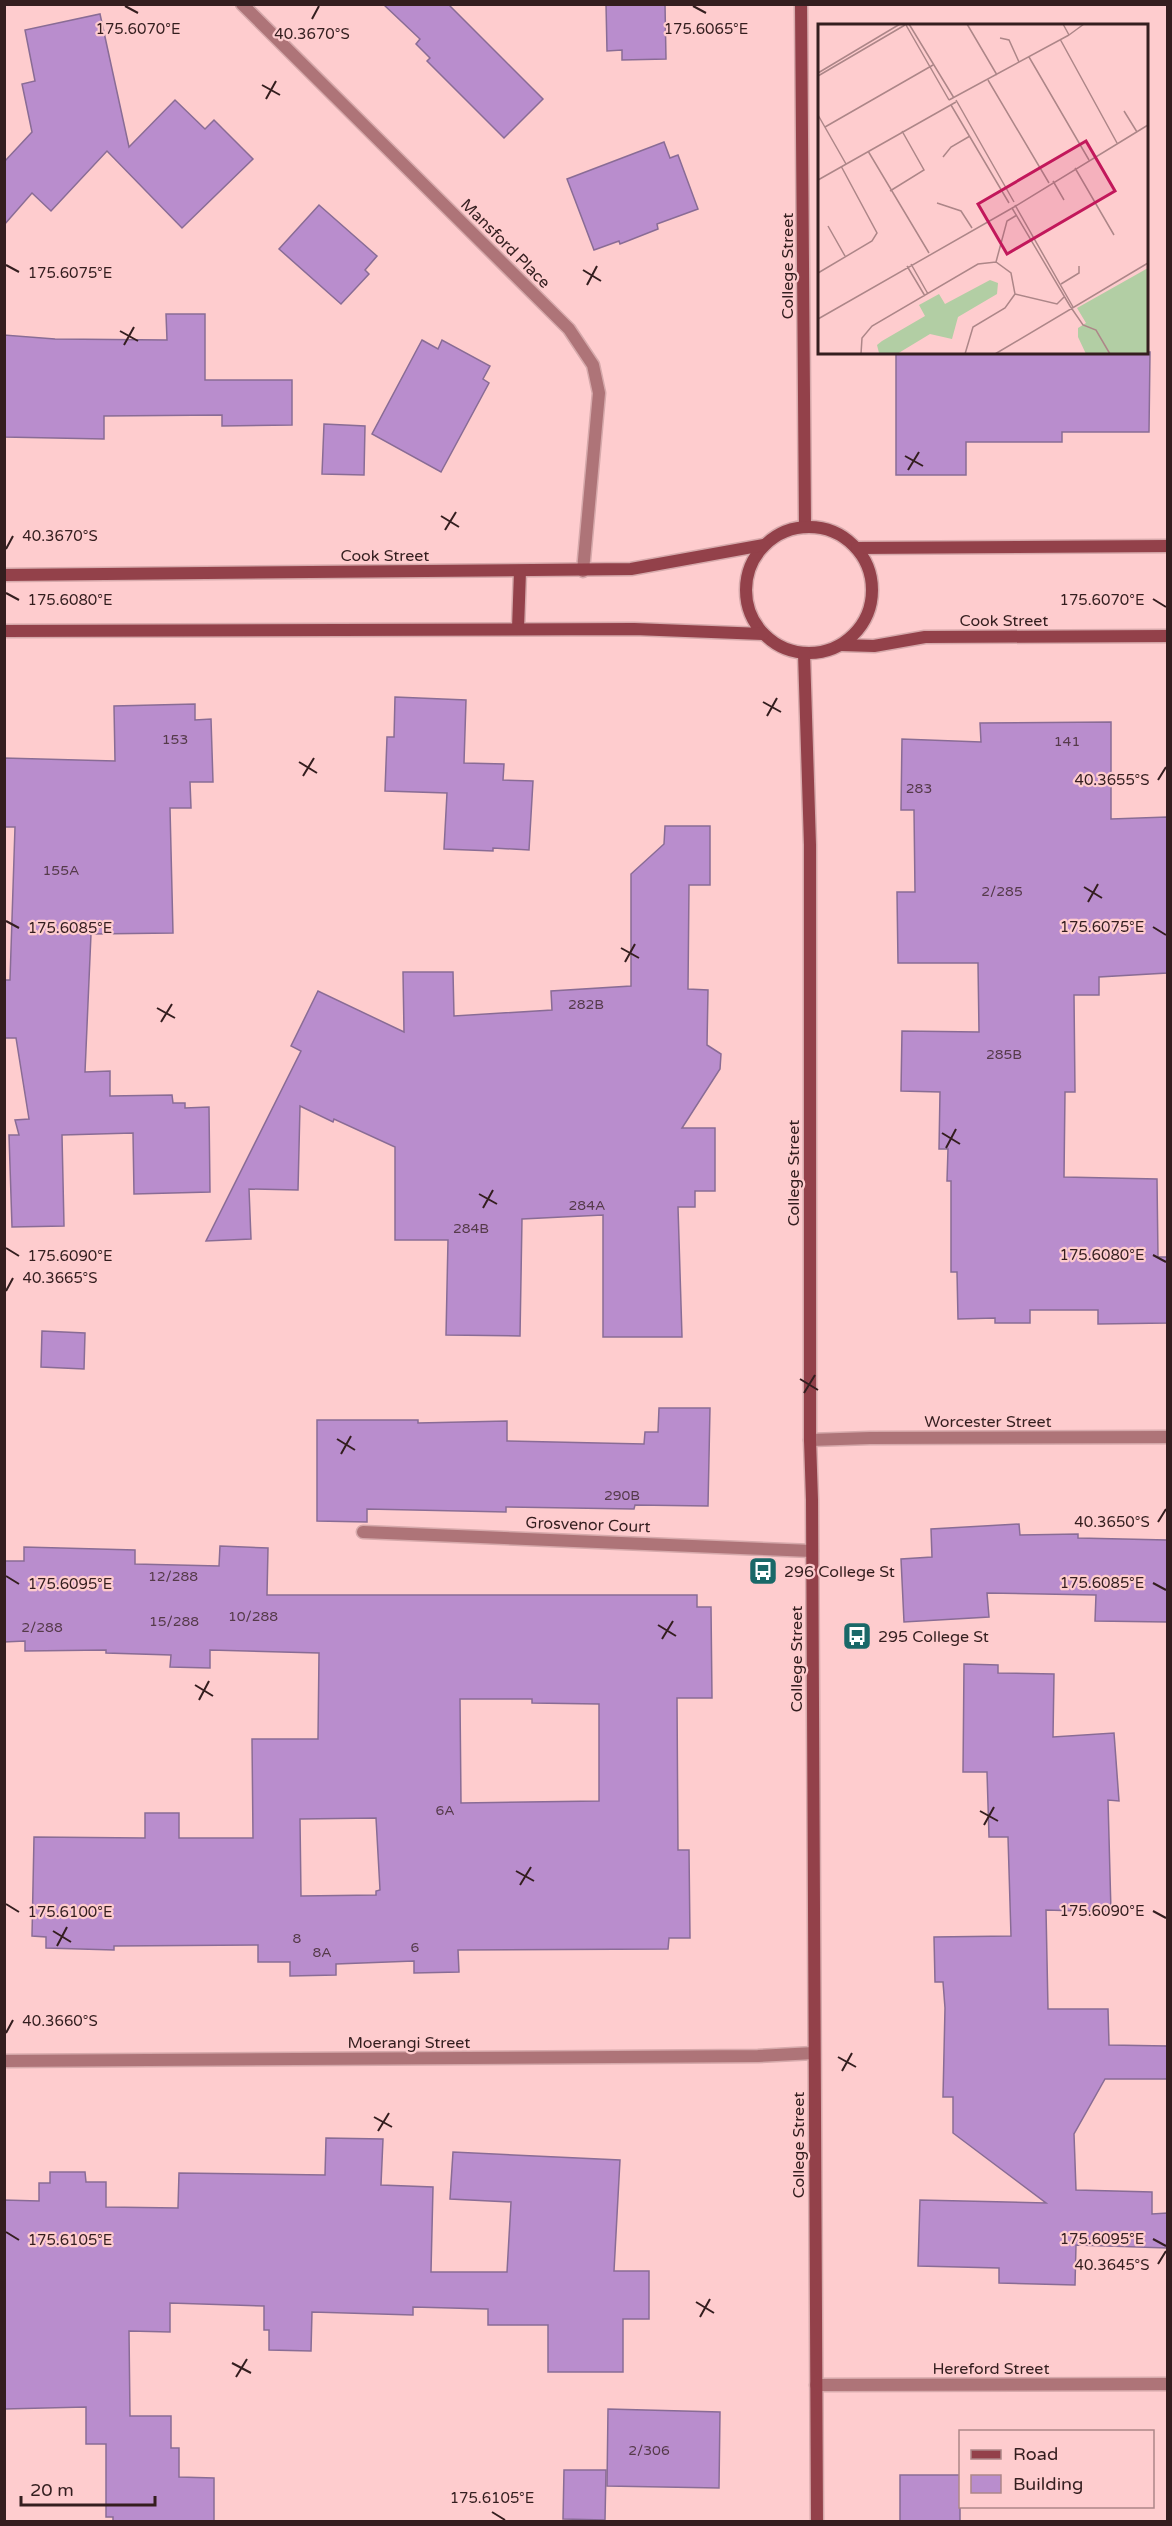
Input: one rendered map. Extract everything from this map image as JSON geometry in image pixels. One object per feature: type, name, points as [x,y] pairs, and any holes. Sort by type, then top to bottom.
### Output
[{"type":"street","name":"Mansford Place","points":[[242,4],[569,329],[593,364],[599,393],[583,571]]},
{"type":"street","name":"College Street","points":[[801,4],[805,527]]},
{"type":"street","points":[[820,527],[846,538],[857,548],[867,563],[872,581],[872,599],[865,617],[841,645],[823,652],[804,653],[782,647],[763,634],[752,617],[747,580],[753,561],[764,545],[790,530],[820,527]]},
{"type":"street","name":"Cook Street","points":[[4,575],[583,571],[631,569],[764,545]]},
{"type":"street","points":[[857,548],[1167,546]]},
{"type":"street","points":[[518,629],[520,571]]},
{"type":"street","points":[[4,631],[634,628],[763,634]]},
{"type":"street","name":"Cook Street","points":[[841,645],[874,646],[925,637],[1167,636]]},
{"type":"street","name":"College Street","points":[[804,653],[810,845],[810,1440],[817,2522]]},
{"type":"street","name":"Worcester Street","points":[[810,1440],[1167,1437]]},
{"type":"street","name":"Grosvenor Court","points":[[363,1532],[812,1551]]},
{"type":"street","name":"Moerangi Street","points":[[4,2061],[758,2056],[814,2053]]},
{"type":"street","name":"Hereford Street","points":[[816,2385],[1167,2384]]},
{"type":"building","points":[[383,4],[448,4],[543,99],[504,138],[427,61],[430,58],[416,44],[420,39]]},
{"type":"building","points":[[606,4],[665,4],[666,59],[622,60],[622,50],[607,51]]},
{"type":"building","points":[[100,14],[129,147],[175,100],[205,129],[214,120],[253,159],[182,228],[107,151],[51,211],[32,193],[4,225],[4,162],[32,132],[22,84],[35,81],[25,30]]},
{"type":"building","points":[[664,142],[670,158],[678,155],[698,209],[657,224],[658,229],[620,244],[619,241],[594,250],[567,179]]},
{"type":"building","points":[[319,205],[377,256],[365,270],[369,274],[341,304],[279,249]]},
{"type":"building","points":[[166,314],[205,314],[205,380],[292,380],[292,425],[222,426],[222,415],[104,416],[104,439],[4,437],[4,335],[55,339],[167,340]]},
{"type":"building","points":[[422,340],[438,349],[442,340],[490,366],[483,379],[489,383],[441,472],[372,434]]},
{"type":"building","points":[[1150,352],[1149,432],[1062,432],[1062,442],[966,442],[966,475],[896,475],[896,354],[1148,354]]},
{"type":"building","points":[[324,424],[365,426],[364,475],[322,474]]},
{"type":"building","points":[[395,697],[466,700],[464,763],[504,764],[503,780],[533,781],[529,850],[444,849],[447,793],[385,791],[387,737],[394,737]]},
{"type":"building","points":[[195,704],[195,720],[211,719],[213,782],[190,782],[191,808],[170,808],[173,933],[91,934],[85,1072],[110,1071],[110,1096],[172,1095],[173,1103],[185,1103],[185,1108],[209,1107],[210,1192],[134,1194],[133,1133],[62,1135],[64,1226],[12,1227],[9,1135],[19,1135],[15,1120],[29,1119],[16,1038],[4,1038],[4,980],[10,980],[15,827],[4,827],[4,758],[115,761],[114,706]]},
{"type":"building","points":[[1111,722],[1111,819],[1167,817],[1167,973],[1099,977],[1099,995],[1074,995],[1075,1092],[1065,1092],[1064,1177],[1157,1179],[1158,1257],[1167,1257],[1167,1323],[1098,1324],[1098,1310],[1030,1310],[1030,1323],[995,1323],[995,1318],[958,1319],[957,1272],[951,1272],[951,1181],[947,1181],[948,1149],[939,1149],[940,1092],[901,1091],[902,1031],[979,1032],[978,963],[898,963],[897,892],[915,892],[914,810],[901,810],[902,739],[981,742],[980,723]]},
{"type":"building","points":[[665,826],[710,826],[710,885],[689,885],[688,989],[708,990],[707,1045],[721,1054],[720,1069],[682,1128],[715,1128],[715,1191],[695,1191],[695,1207],[678,1207],[682,1337],[603,1337],[603,1215],[522,1219],[520,1336],[446,1335],[448,1240],[395,1240],[395,1147],[300,1106],[298,1190],[249,1189],[251,1239],[206,1241],[301,1051],[291,1046],[318,991],[404,1032],[403,972],[453,972],[454,1016],[552,1010],[551,991],[631,986],[631,874],[664,844]]},
{"type":"building","points":[[42,1331],[85,1333],[84,1369],[41,1367]]},
{"type":"building","points":[[659,1408],[710,1408],[708,1506],[635,1505],[634,1509],[506,1507],[506,1512],[367,1509],[367,1522],[317,1521],[317,1420],[418,1420],[418,1423],[507,1421],[507,1441],[644,1444],[645,1432],[658,1432]]},
{"type":"building","points":[[1019,1524],[1020,1535],[1078,1534],[1078,1538],[1167,1540],[1167,1622],[1095,1621],[1096,1595],[987,1593],[989,1617],[904,1622],[901,1559],[932,1557],[931,1529]]},
{"type":"building","points":[[220,1546],[268,1548],[267,1595],[697,1595],[697,1607],[711,1607],[712,1698],[677,1698],[678,1850],[689,1850],[690,1938],[669,1938],[668,1949],[458,1950],[459,1972],[414,1973],[414,1961],[336,1964],[336,1975],[290,1976],[290,1962],[258,1962],[258,1945],[114,1946],[114,1950],[46,1948],[46,1937],[32,1936],[34,1837],[145,1838],[145,1813],[179,1813],[179,1838],[253,1838],[252,1739],[318,1739],[319,1653],[210,1650],[210,1668],[170,1667],[171,1655],[106,1653],[106,1650],[25,1651],[25,1641],[4,1642],[4,1561],[24,1561],[24,1547],[135,1550],[135,1564],[219,1566]],"holes":[[[460,1699],[532,1699],[532,1703],[599,1704],[599,1801],[461,1803]],[[376,1818],[380,1890],[376,1891],[376,1895],[301,1896],[300,1819]]]},
{"type":"building","points":[[964,1664],[998,1665],[998,1673],[1054,1674],[1053,1737],[1114,1733],[1119,1801],[1108,1800],[1111,1912],[1046,1910],[1048,2009],[1108,2009],[1109,2045],[1167,2046],[1167,2079],[1105,2079],[1074,2134],[1076,2190],[1152,2192],[1152,2214],[1167,2213],[1167,2248],[1076,2245],[1075,2285],[999,2283],[999,2268],[918,2266],[920,2200],[1046,2203],[953,2133],[953,2097],[943,2097],[945,2008],[943,1982],[935,1982],[934,1937],[1011,1936],[1008,1837],[989,1837],[987,1772],[963,1772]]},
{"type":"building","points":[[326,2138],[383,2139],[381,2185],[433,2187],[431,2272],[507,2272],[511,2202],[450,2199],[453,2152],[620,2160],[614,2271],[649,2271],[649,2319],[623,2319],[623,2372],[548,2372],[548,2325],[488,2325],[488,2309],[413,2307],[413,2315],[312,2312],[311,2351],[269,2350],[269,2330],[264,2330],[264,2306],[170,2303],[170,2332],[129,2331],[130,2416],[171,2416],[171,2448],[179,2448],[179,2477],[214,2478],[214,2522],[113,2522],[113,2517],[106,2517],[106,2444],[86,2444],[86,2407],[4,2409],[4,2200],[39,2201],[39,2183],[50,2183],[50,2172],[85,2172],[86,2182],[106,2182],[106,2207],[178,2208],[179,2173],[325,2175]]},
{"type":"building","points":[[608,2409],[720,2412],[719,2488],[607,2486]]},
{"type":"building","points":[[564,2470],[606,2470],[605,2520],[563,2519]]},
{"type":"building","points":[[900,2475],[959,2475],[960,2522],[900,2522]]},
{"type":"place","name":"296 College St","points":[[763,1571]]},
{"type":"place","name":"295 College St","points":[[857,1636]]}]
